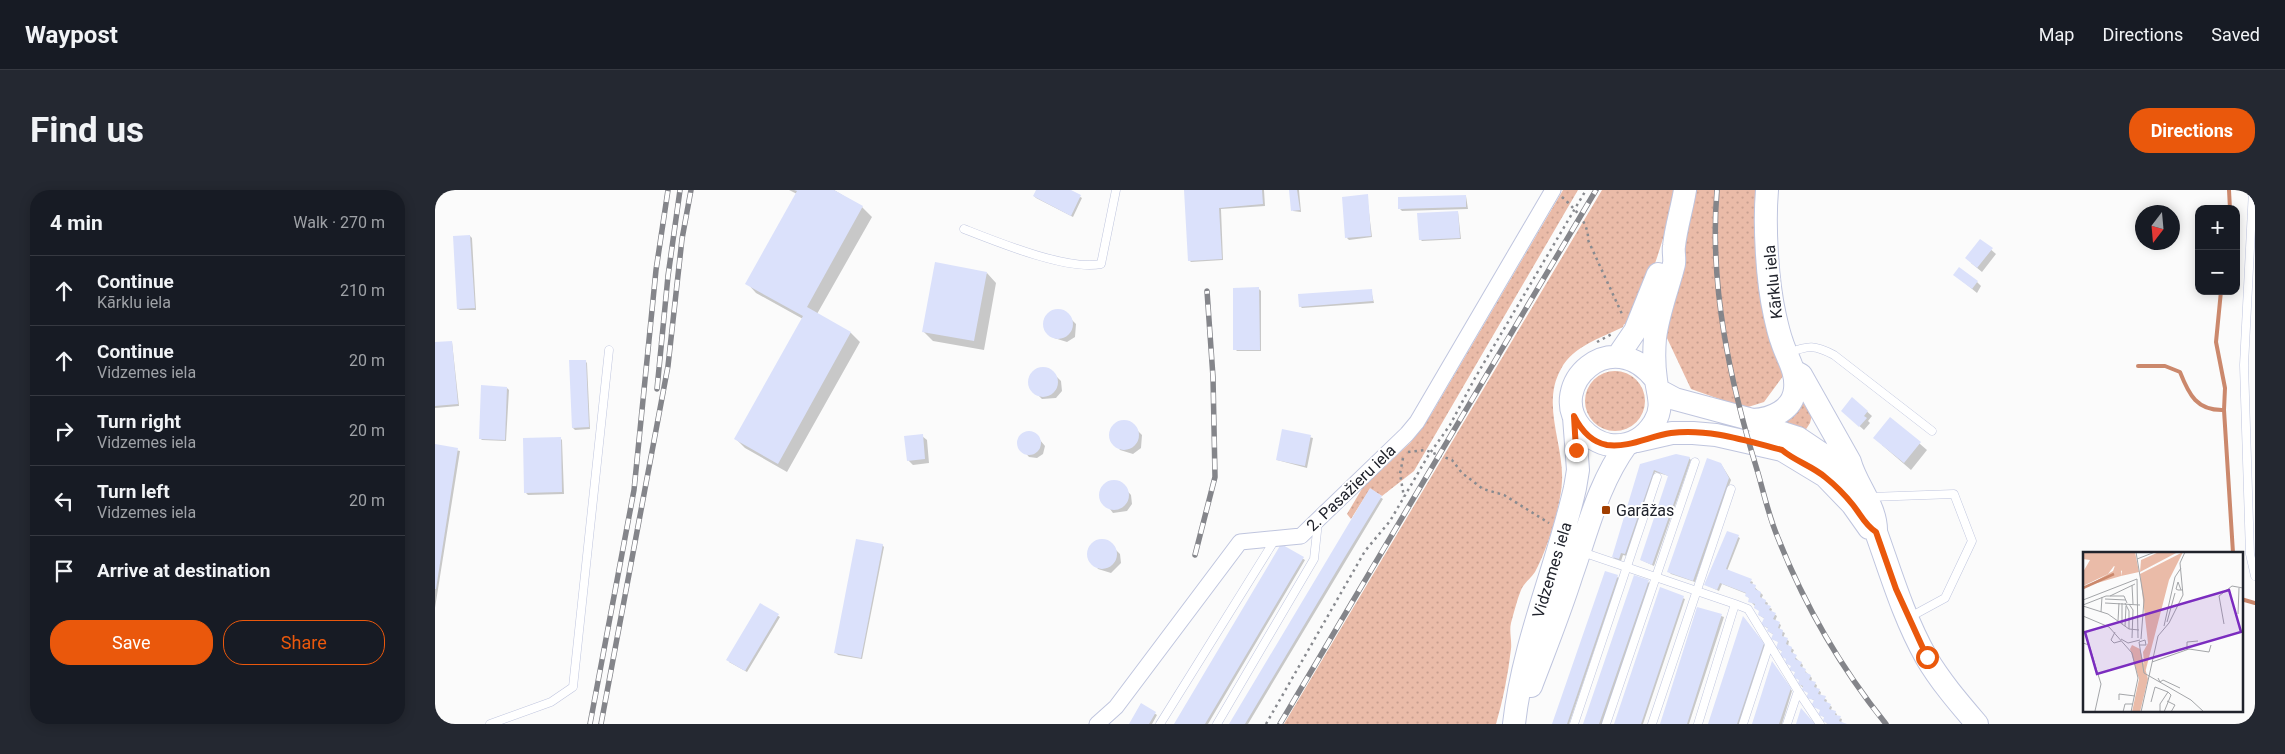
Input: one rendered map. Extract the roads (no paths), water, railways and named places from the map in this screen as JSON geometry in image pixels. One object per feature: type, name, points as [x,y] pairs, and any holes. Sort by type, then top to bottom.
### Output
[{"type":"street","name":"2. Pasažieru iela","points":[[1097,724],[1116,707],[1240,542],[1301,536],[1407,434],[1417,422],[1553,190]]},
{"type":"street","name":"Vidzemes iela","points":[[1567,540],[1601,488],[1611,466],[1632,442],[1649,432],[1657,419],[1661,405],[1655,337],[1675,262],[1673,248],[1685,190]]},
{"type":"street","name":"Kārklu iela","points":[[1753,420],[1765,419],[1787,408],[1795,388],[1791,362],[1774,314],[1769,256],[1767,190]]},
{"type":"street","name":"Vidzemes iela","points":[[1514,724],[1517,693],[1527,655],[1567,540],[1570,511],[1578,470],[1572,394],[1580,374],[1590,364],[1603,358],[1617,356],[1635,331],[1664,259],[1673,248]]},
{"type":"street","points":[[1617,356],[1640,363],[1658,385]]},
{"type":"street","name":"Kārklu iela","points":[[1791,362],[1801,375],[1850,462],[1853,475],[1866,497],[1876,523],[1876,532],[1908,618],[1927,657],[1953,695],[1977,724]]},
{"type":"street","name":"Kārklu iela","points":[[1658,385],[1675,400],[1753,420],[1764,427],[1805,442],[1853,475]]},
{"type":"street","points":[[1782,450],[1805,442],[1817,423],[1819,408]]},
{"type":"street","points":[[1574,416],[1579,425],[1595,440],[1616,446],[1632,442]]},
{"type":"street","name":"Kārklu iela","points":[[1632,442],[1672,433],[1693,433],[1716,435],[1782,450],[1825,476],[1853,504],[1867,527],[1876,532]]},
{"type":"lane","points":[[964,229],[1012,248],[1088,267],[1101,264],[1116,190]]},
{"type":"lane","points":[[2253,190],[2244,365],[2250,554],[2255,576]]},
{"type":"lane","points":[[1791,362],[1801,348],[1817,346],[1825,350],[1932,431]]},
{"type":"lane","points":[[490,724],[551,702],[573,687],[609,350]]},
{"type":"lane","points":[[1606,724],[1695,462]]},
{"type":"lane","points":[[1574,724],[1629,566],[1657,477]]},
{"type":"lane","points":[[1652,724],[1731,489]]},
{"type":"lane","points":[[1866,497],[1954,494],[1972,541],[1945,598],[1908,618]]},
{"type":"lane","points":[[1217,724],[1314,559],[1318,520]]},
{"type":"lane","points":[[1160,724],[1275,538]]},
{"type":"lane","points":[[1567,540],[1629,566],[1748,609],[1820,724]]},
{"type":"lane","points":[[1698,724],[1735,604]]},
{"type":"lane","points":[[1743,724],[1769,645]]},
{"type":"lane","points":[[1787,724],[1798,691]]},
{"type":"waterway","points":[[2229,190],[2230,205]]},
{"type":"waterway","points":[[2221,295],[2216,342],[2225,388],[2224,410]]},
{"type":"waterway","points":[[2138,366],[2165,366],[2180,372],[2195,400],[2207,408],[2224,410],[2233,552]]},
{"type":"waterway","points":[[2243,600],[2255,603]]},
{"type":"railway","points":[[590,724],[634,490],[656,270],[668,190]]},
{"type":"railway","points":[[657,389],[668,276],[680,190]]},
{"type":"railway","points":[[601,724],[668,366],[682,239],[691,190]]},
{"type":"railway","points":[[1280,724],[1596,190]]},
{"type":"railway","points":[[1717,190],[1716,262],[1724,333],[1739,404],[1769,514],[1788,563],[1825,635],[1854,681],[1886,724]]},
{"type":"railway","points":[[1195,555],[1215,477],[1213,377],[1207,291]]},
{"type":"place","name":"Garāžas","points":[[1606,510]]}]
